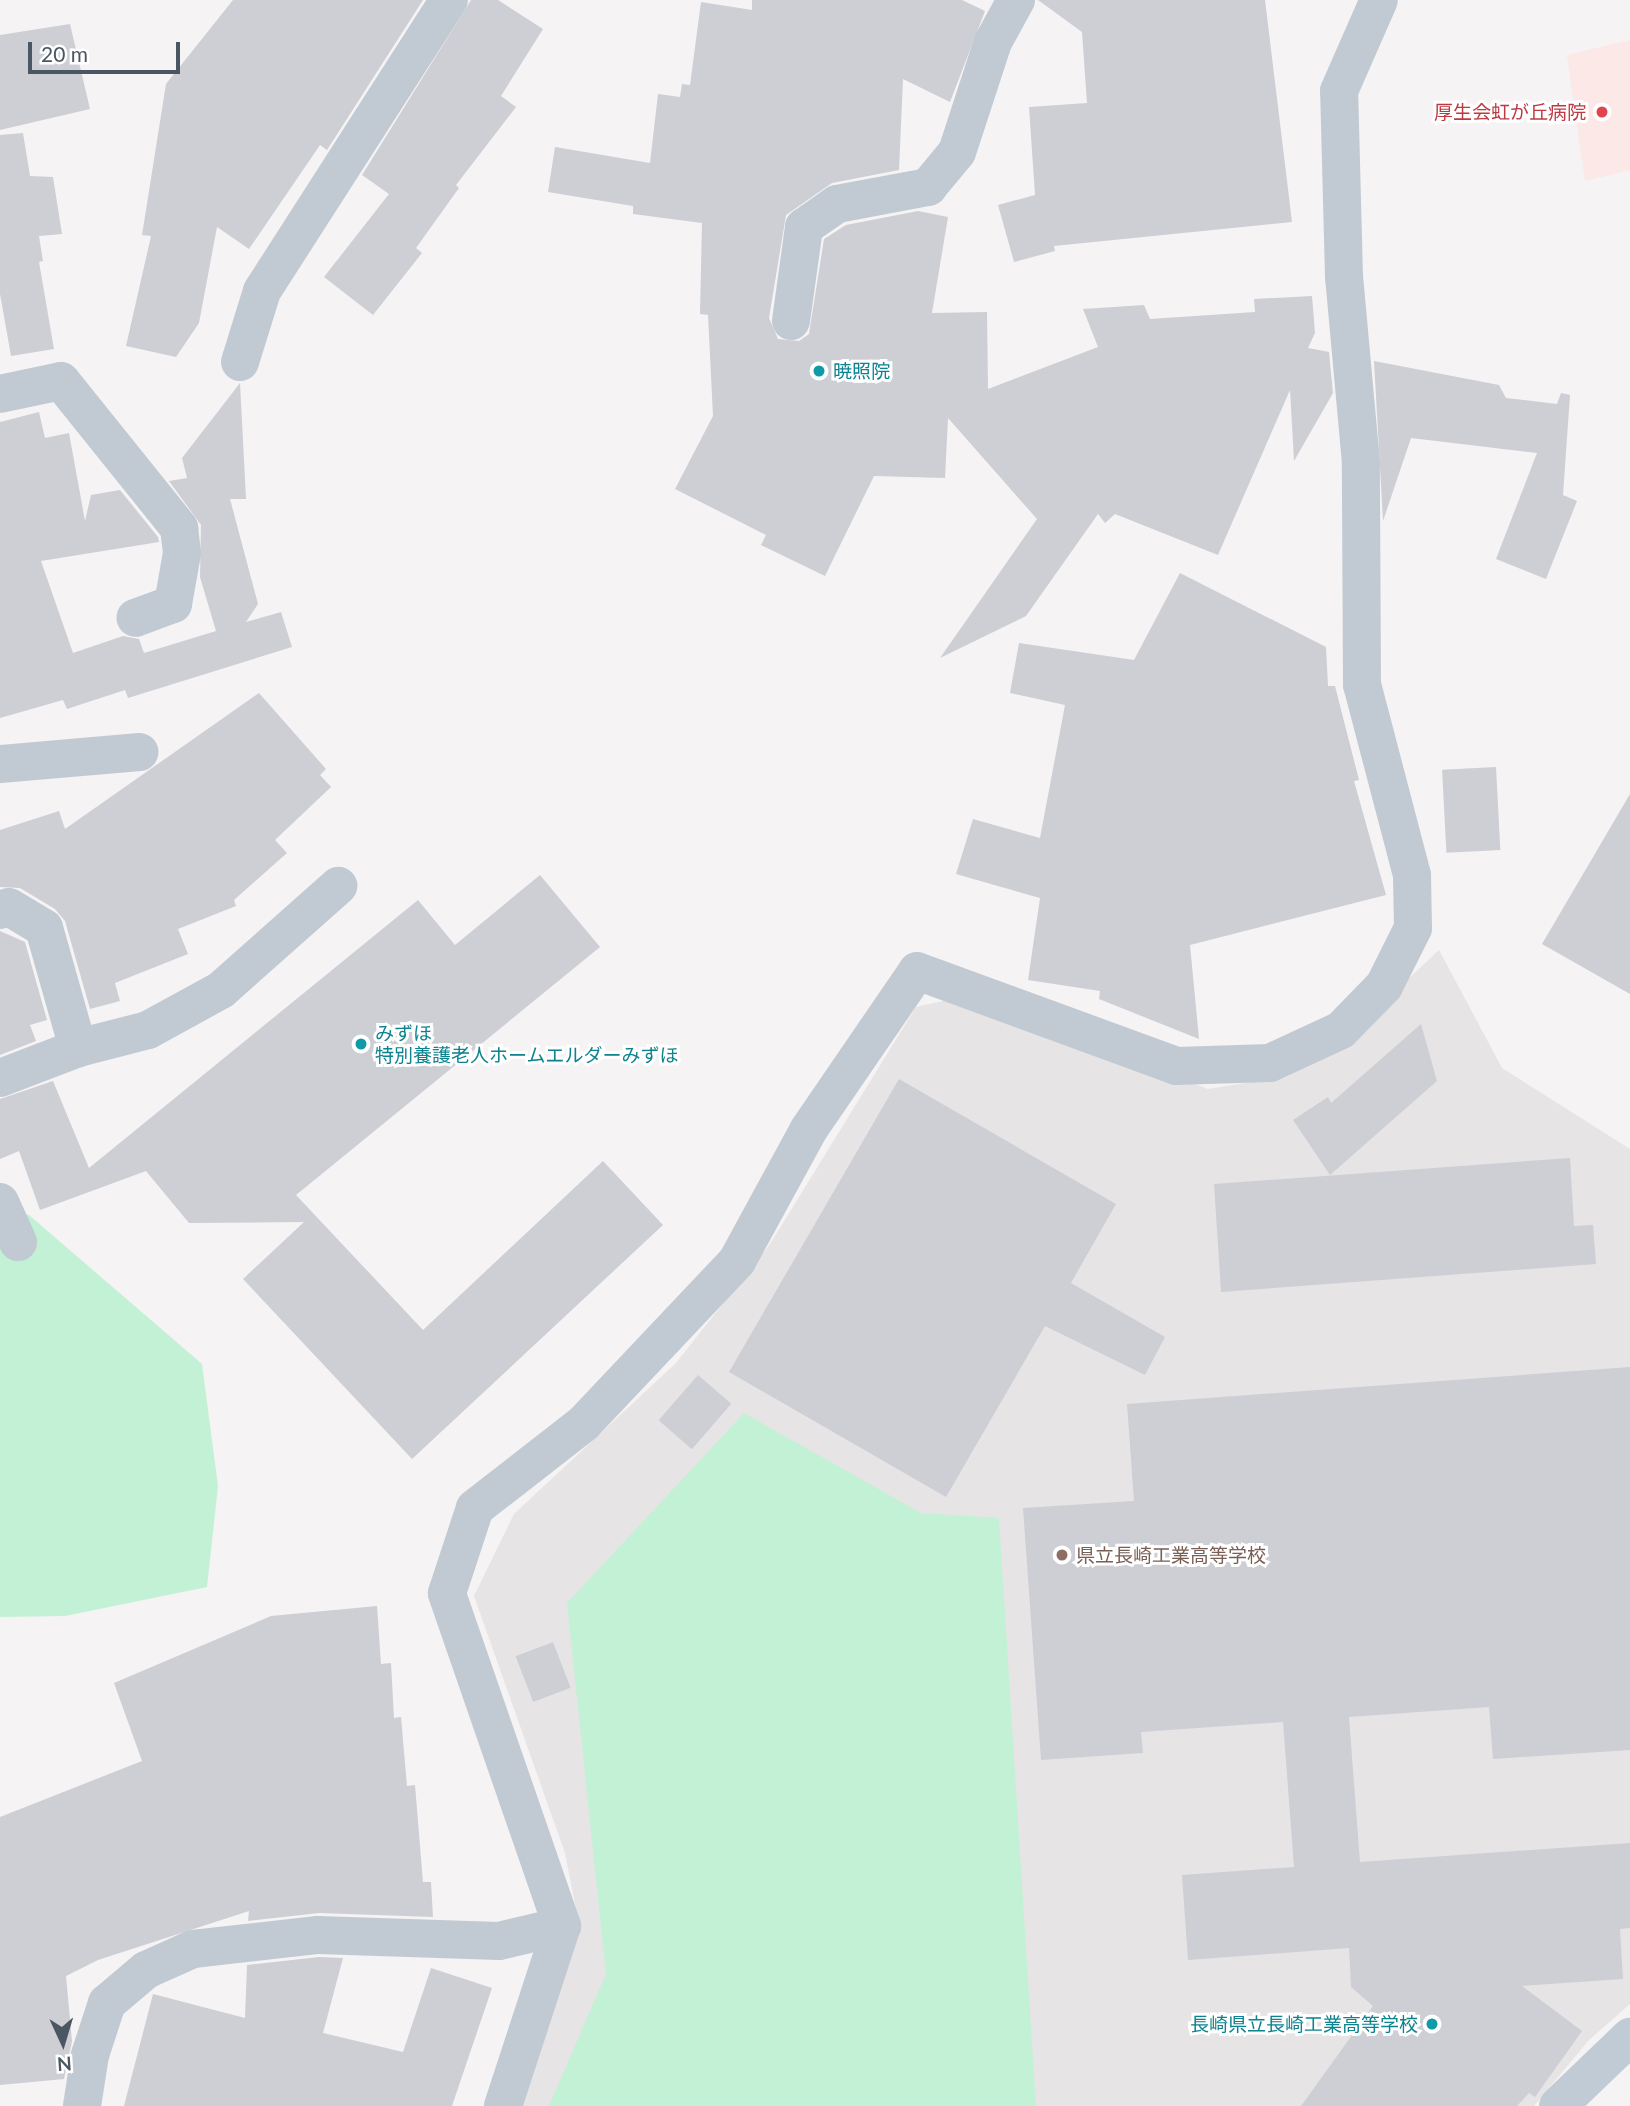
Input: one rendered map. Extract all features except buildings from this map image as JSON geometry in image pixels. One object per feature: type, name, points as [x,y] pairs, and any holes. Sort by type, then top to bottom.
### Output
[{"type":"street","points":[[240,362],[262,291],[449,0]]},
{"type":"street","points":[[791,321],[804,227],[837,204],[928,187],[957,152],[993,42],[1016,0]]},
{"type":"street","points":[[503,2106],[562,1926],[447,1593],[475,1508],[584,1423],[737,1261],[809,1129],[917,971],[1176,1066],[1270,1063],[1342,1030],[1384,986],[1413,928],[1412,875],[1362,685],[1361,463],[1345,277],[1339,91],[1379,0]]},
{"type":"street","points":[[0,394],[61,381],[179,527],[182,554],[173,604],[135,618]]},
{"type":"street","points":[[0,764],[139,752]]},
{"type":"street","points":[[0,1078],[78,1048],[148,1030],[221,990],[338,886]]},
{"type":"street","points":[[0,910],[9,907],[44,928],[78,1048]]},
{"type":"street","points":[[0,1202],[18,1242]]},
{"type":"street","points":[[82,2106],[90,2055],[107,2003],[146,1970],[194,1949],[318,1935],[499,1941],[562,1926]]},
{"type":"street","points":[[1558,2106],[1630,2037]]},
{"type":"shaded area","name":"厚生会虹が丘病院","points":[[1630,40],[1630,170],[1585,181],[1567,55]]},
{"type":"shaded area","name":"県立長崎工業高等学校","points":[[1439,950],[1502,1068],[1630,1149],[1630,2004],[1589,2040],[1534,2106],[516,2106],[578,1920],[565,1853],[474,1596],[514,1514],[676,1363],[770,1244],[916,1007],[960,997],[1208,1089],[1288,1076],[1354,1030]]},
{"type":"green space","points":[[0,1207],[29,1215],[202,1364],[218,1486],[207,1587],[65,1616],[0,1617]]},
{"type":"green space","points":[[744,1413],[921,1513],[999,1518],[1036,2106],[549,2106],[606,1974],[567,1603]]},
{"type":"place","name":"厚生会虹が丘病院","points":[[1602,112]]},
{"type":"place","name":"暁照院","points":[[819,371]]},
{"type":"place","name":"みずほ 特別養護老人ホームエルダーみずほ","points":[[361,1044]]},
{"type":"place","name":"県立長崎工業高等学校","points":[[1062,1555]]},
{"type":"place","name":"長崎県立長崎工業高等学校","points":[[1432,2024]]}]
